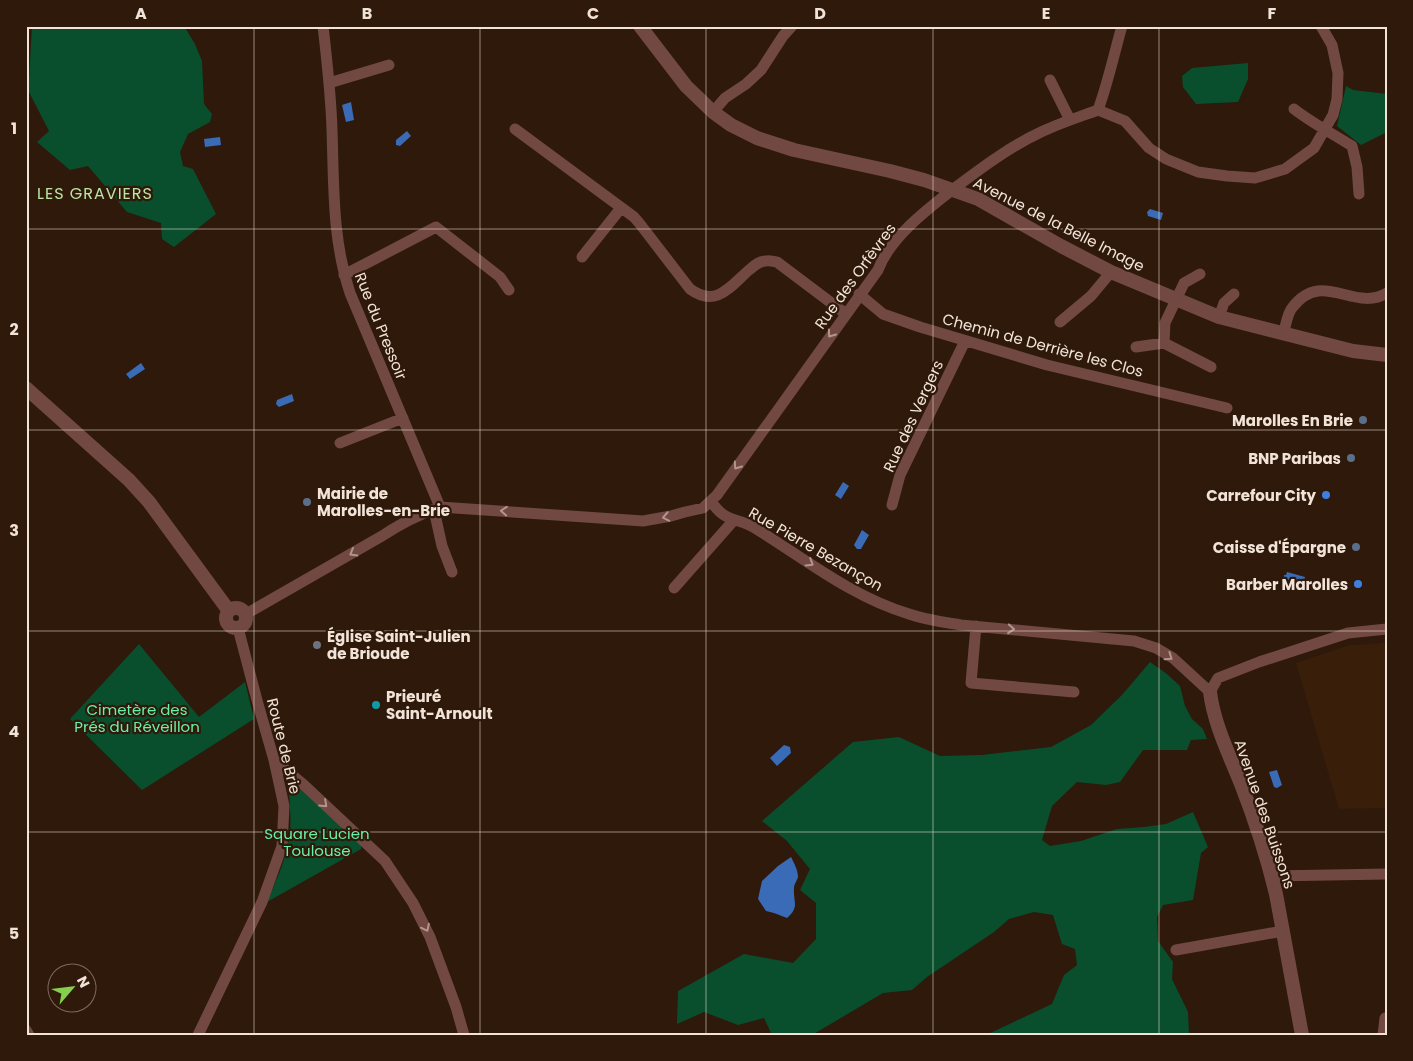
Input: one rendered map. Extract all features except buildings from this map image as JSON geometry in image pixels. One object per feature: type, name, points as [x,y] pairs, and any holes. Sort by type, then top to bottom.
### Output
[{"type":"street","name":"Rue du Pressoir","points":[[323,26],[329,83],[335,224],[338,250],[350,293],[403,418],[437,508],[442,546],[452,572]]},
{"type":"street","name":"Avenue de la Belle Image","points":[[640,26],[686,86],[713,112],[730,125],[757,138],[794,150],[924,180],[978,199],[1061,246],[1112,272],[1219,317],[1353,351],[1387,356]]},
{"type":"street","points":[[713,112],[725,98],[746,84],[761,70],[783,36],[792,26]]},
{"type":"street","points":[[1122,26],[1106,88],[1098,110],[1125,121],[1149,148],[1166,159],[1198,172],[1255,178],[1284,169],[1314,148],[1333,115],[1337,99],[1338,73],[1332,45],[1322,27]]},
{"type":"street","points":[[329,83],[389,65]]},
{"type":"street","points":[[1050,80],[1070,120]]},
{"type":"street","points":[[1294,109],[1311,122],[1352,146],[1357,167],[1359,194]]},
{"type":"street","name":"Rue des Orfèvres","points":[[711,501],[878,270],[882,259],[903,233],[930,207],[990,161],[1041,132],[1098,110]]},
{"type":"street","points":[[516,129],[634,217],[690,288],[698,295],[712,297],[723,293],[753,266],[767,260],[777,262],[846,314]]},
{"type":"street","points":[[582,257],[621,208]]},
{"type":"street","points":[[344,275],[436,227],[500,277],[508,290]]},
{"type":"street","points":[[1060,322],[1091,296],[1112,272]]},
{"type":"street","points":[[1164,343],[1165,323],[1184,283],[1200,274]]},
{"type":"street","points":[[1283,334],[1291,309],[1308,292],[1327,290],[1365,299],[1380,297],[1387,293]]},
{"type":"street","name":"Chemin de Derrière les Clos","points":[[859,294],[882,314],[899,321],[1047,366],[1227,408]]},
{"type":"street","points":[[1219,317],[1224,303],[1234,294]]},
{"type":"street","name":"Rue des Vergers","points":[[892,505],[900,475],[964,341]]},
{"type":"street","points":[[1136,347],[1164,343],[1211,367]]},
{"type":"street","points":[[26,388],[129,480],[149,502],[229,611]]},
{"type":"street","points":[[340,443],[403,418]]},
{"type":"street","points":[[246,614],[392,529],[437,508],[643,521],[694,511],[703,508],[711,501]]},
{"type":"street","name":"Rue Pierre Bezançon","points":[[711,501],[723,515],[753,527],[846,586],[907,614],[933,621],[1134,641],[1156,648],[1174,658],[1210,692]]},
{"type":"street","points":[[674,588],[734,520]]},
{"type":"street","points":[[238,608],[246,614],[244,626],[232,628],[228,624],[226,618],[231,609],[238,608]]},
{"type":"street","points":[[976,626],[972,683],[1074,692]]},
{"type":"street","name":"Route de Brie","points":[[201,1033],[262,902],[282,846],[284,806],[274,760],[238,628]]},
{"type":"street","points":[[1210,692],[1218,678],[1259,662],[1348,633],[1387,629]]},
{"type":"street","name":"Avenue des Buissons","points":[[1210,692],[1212,708],[1244,792],[1271,876],[1302,1035]]},
{"type":"street","points":[[274,760],[304,785],[385,861],[413,903],[430,937],[456,1007],[464,1035]]},
{"type":"street","points":[[1271,876],[1387,874]]},
{"type":"street","points":[[1176,950],[1283,931]]},
{"type":"street","points":[[1383,1035],[1385,1018]]},
{"type":"street","points":[[26,1030],[29,1035]]},
{"type":"shaded area","points":[[1387,642],[1387,808],[1339,809],[1296,663],[1350,645]]},
{"type":"green space","points":[[32,26],[184,26],[195,44],[202,61],[204,104],[212,114],[210,122],[188,134],[180,152],[183,166],[193,169],[216,214],[174,247],[162,239],[161,223],[127,212],[88,166],[70,170],[37,142],[49,131],[28,90],[26,90],[26,80],[29,80]]},
{"type":"green space","points":[[1248,63],[1248,79],[1238,102],[1196,104],[1183,87],[1182,76],[1192,68]]},
{"type":"green space","points":[[1346,86],[1353,90],[1387,94],[1387,132],[1361,145],[1337,126]]},
{"type":"green space","name":"Cimetère des Prés du Réveillon","points":[[139,644],[199,717],[245,682],[254,719],[142,790],[70,719]]},
{"type":"green space","points":[[1150,662],[1180,686],[1185,706],[1192,719],[1203,729],[1207,739],[1191,740],[1187,750],[1143,750],[1120,782],[1106,785],[1077,782],[1052,806],[1042,840],[1050,846],[1081,841],[1117,829],[1166,824],[1193,812],[1208,847],[1201,853],[1193,900],[1163,905],[1157,917],[1158,941],[1173,962],[1172,979],[1188,1012],[1189,1035],[986,1035],[1052,1004],[1064,975],[1077,965],[1075,949],[1062,944],[1053,915],[1034,912],[1009,919],[994,932],[927,977],[912,990],[883,993],[812,1035],[772,1035],[764,1018],[738,1025],[704,1012],[677,1024],[678,991],[744,954],[793,963],[816,939],[816,903],[800,890],[810,869],[787,841],[762,821],[853,742],[899,737],[940,756],[982,755],[1051,747],[1091,725],[1122,695]]},
{"type":"green space","name":"Square Lucien Toulouse","points":[[292,783],[297,783],[361,844],[361,849],[267,902],[282,866],[288,844],[291,822],[289,786]]},
{"type":"water","points":[[351,102],[354,120],[346,122],[342,105]]},
{"type":"water","points":[[407,131],[411,136],[400,146],[396,145],[396,140]]},
{"type":"water","points":[[220,137],[221,145],[205,147],[204,139]]},
{"type":"water","points":[[1150,209],[1163,213],[1161,220],[1148,216],[1147,212]]},
{"type":"water","points":[[141,363],[145,369],[130,379],[126,374]]},
{"type":"water","points":[[292,394],[294,401],[279,407],[276,404],[277,400]]},
{"type":"water","points":[[843,482],[849,486],[841,499],[835,495]]},
{"type":"water","points":[[862,530],[869,535],[861,549],[857,549],[854,545]]},
{"type":"water","points":[[1287,572],[1305,577],[1303,585],[1285,580],[1286,577],[1284,575]]},
{"type":"water","points":[[784,745],[790,747],[791,753],[777,766],[770,758]]},
{"type":"water","points":[[1277,770],[1282,785],[1277,788],[1274,787],[1269,772]]},
{"type":"water","points":[[791,857],[797,869],[798,877],[794,887],[795,907],[787,918],[766,911],[758,899],[762,881]]},
{"type":"place","name":"Marolles En Brie","points":[[1363,420]]},
{"type":"place","name":"BNP Paribas","points":[[1351,458]]},
{"type":"place","name":"Carrefour City","points":[[1326,495]]},
{"type":"place","name":"Mairie de Marolles-en-Brie","points":[[307,502]]},
{"type":"place","name":"Caisse d'Épargne","points":[[1356,547]]},
{"type":"place","name":"Barber Marolles","points":[[1358,584]]},
{"type":"place","name":"Église Saint-Julien de Brioude","points":[[317,645]]},
{"type":"place","name":"Prieuré Saint-Arnoult","points":[[376,705]]},
{"type":"district","name":"LES GRAVIERS","points":[[95,193]]}]
